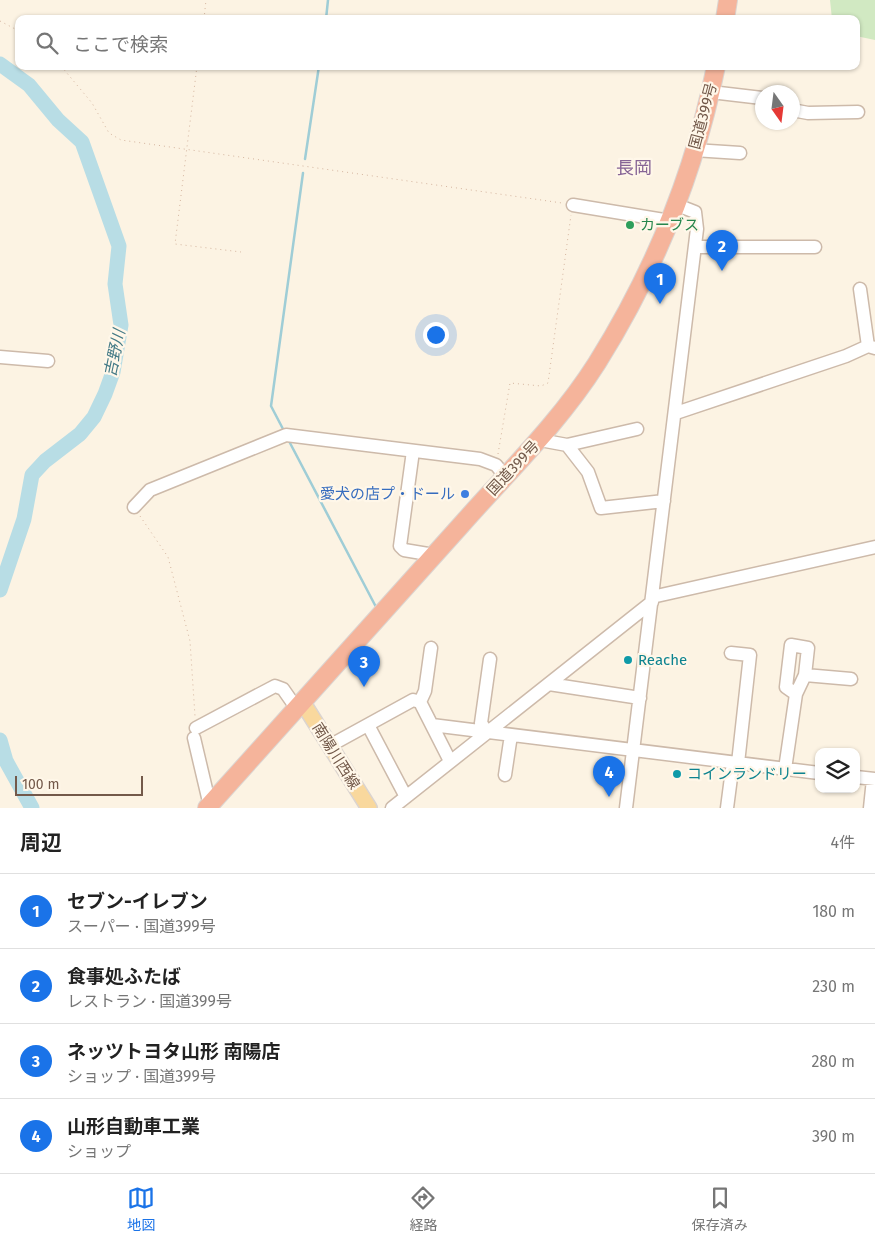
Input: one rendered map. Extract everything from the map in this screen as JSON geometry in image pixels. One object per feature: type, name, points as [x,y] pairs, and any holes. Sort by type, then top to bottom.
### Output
[{"type":"highway","points":[[726,15],[728,0]]},
{"type":"highway","name":"国道399号","points":[[208,807],[434,555],[501,470],[540,440],[597,363],[677,205],[711,92],[715,70]]},
{"type":"main road","name":"南陽川西線","points":[[300,706],[331,745],[369,808]]},
{"type":"street","points":[[711,92],[755,97]]},
{"type":"street","points":[[800,112],[858,112]]},
{"type":"street","points":[[694,150],[740,153]]},
{"type":"street","points":[[573,205],[670,221]]},
{"type":"street","points":[[626,808],[695,247],[697,219],[695,212],[677,205]]},
{"type":"street","points":[[695,247],[815,247]]},
{"type":"street","points":[[676,413],[871,347],[860,289]]},
{"type":"street","points":[[0,357],[48,361]]},
{"type":"street","points":[[540,440],[567,445],[637,429]]},
{"type":"street","points":[[134,508],[150,490],[286,435],[480,459],[501,470]]},
{"type":"street","points":[[567,445],[588,472],[601,508],[664,501]]},
{"type":"street","points":[[413,451],[400,546],[404,550],[434,555]]},
{"type":"street","points":[[392,808],[652,600],[875,547]]},
{"type":"street","points":[[785,769],[796,694],[805,675],[808,648],[790,645],[786,687],[796,694]]},
{"type":"street","points":[[420,702],[425,691],[431,648]]},
{"type":"street","points":[[727,808],[750,655],[731,653]]},
{"type":"street","points":[[487,732],[481,723],[490,659]]},
{"type":"street","points":[[805,675],[851,679]]},
{"type":"street","points":[[549,684],[640,698]]},
{"type":"street","points":[[208,807],[195,733],[275,686],[282,689],[300,706]]},
{"type":"street","points":[[331,745],[413,700],[420,702],[450,761]]},
{"type":"street","points":[[368,725],[406,797]]},
{"type":"street","points":[[432,725],[815,773]]},
{"type":"street","points":[[505,775],[511,735]]},
{"type":"street","points":[[860,777],[874,779],[870,808]]},
{"type":"path","points":[[204,15],[206,0]]},
{"type":"path","points":[[0,21],[15,29]]},
{"type":"path","points":[[65,70],[92,103],[109,133],[121,140],[573,205],[548,382],[541,386],[510,383],[501,470]]},
{"type":"path","points":[[196,70],[186,139],[188,149],[175,244],[241,252]]},
{"type":"path","points":[[134,508],[168,557],[190,642],[195,733]]},
{"type":"green space","points":[[830,0],[875,0],[875,40],[860,37],[860,15],[832,15]]},
{"type":"waterway","points":[[326,15],[328,0]]},
{"type":"waterway","name":"吉野川","points":[[0,64],[29,85],[58,120],[82,142],[119,246],[115,284],[121,325],[113,372],[94,417],[80,434],[45,461],[32,475],[24,519],[0,590]]},
{"type":"waterway","points":[[305,159],[318,70]]},
{"type":"waterway","points":[[283,429],[271,406],[303,173]]},
{"type":"waterway","points":[[290,443],[376,607]]},
{"type":"waterway","name":"吉野川","points":[[0,740],[6,761],[32,808]]},
{"type":"place","name":"カーブス","points":[[630,225]]},
{"type":"place","name":"食事処ふたば","points":[[722,271]]},
{"type":"place","name":"セブン-イレブン","points":[[660,304]]},
{"type":"place","name":"愛犬の店プ・ドール","points":[[465,494]]},
{"type":"place","name":"Reache","points":[[628,660]]},
{"type":"place","name":"ネッツトヨタ山形 南陽店","points":[[364,687]]},
{"type":"place","name":"コインランドリー","points":[[677,774]]},
{"type":"place","name":"山形自動車工業","points":[[609,797]]},
{"type":"district","name":"長岡","points":[[634,168]]}]
